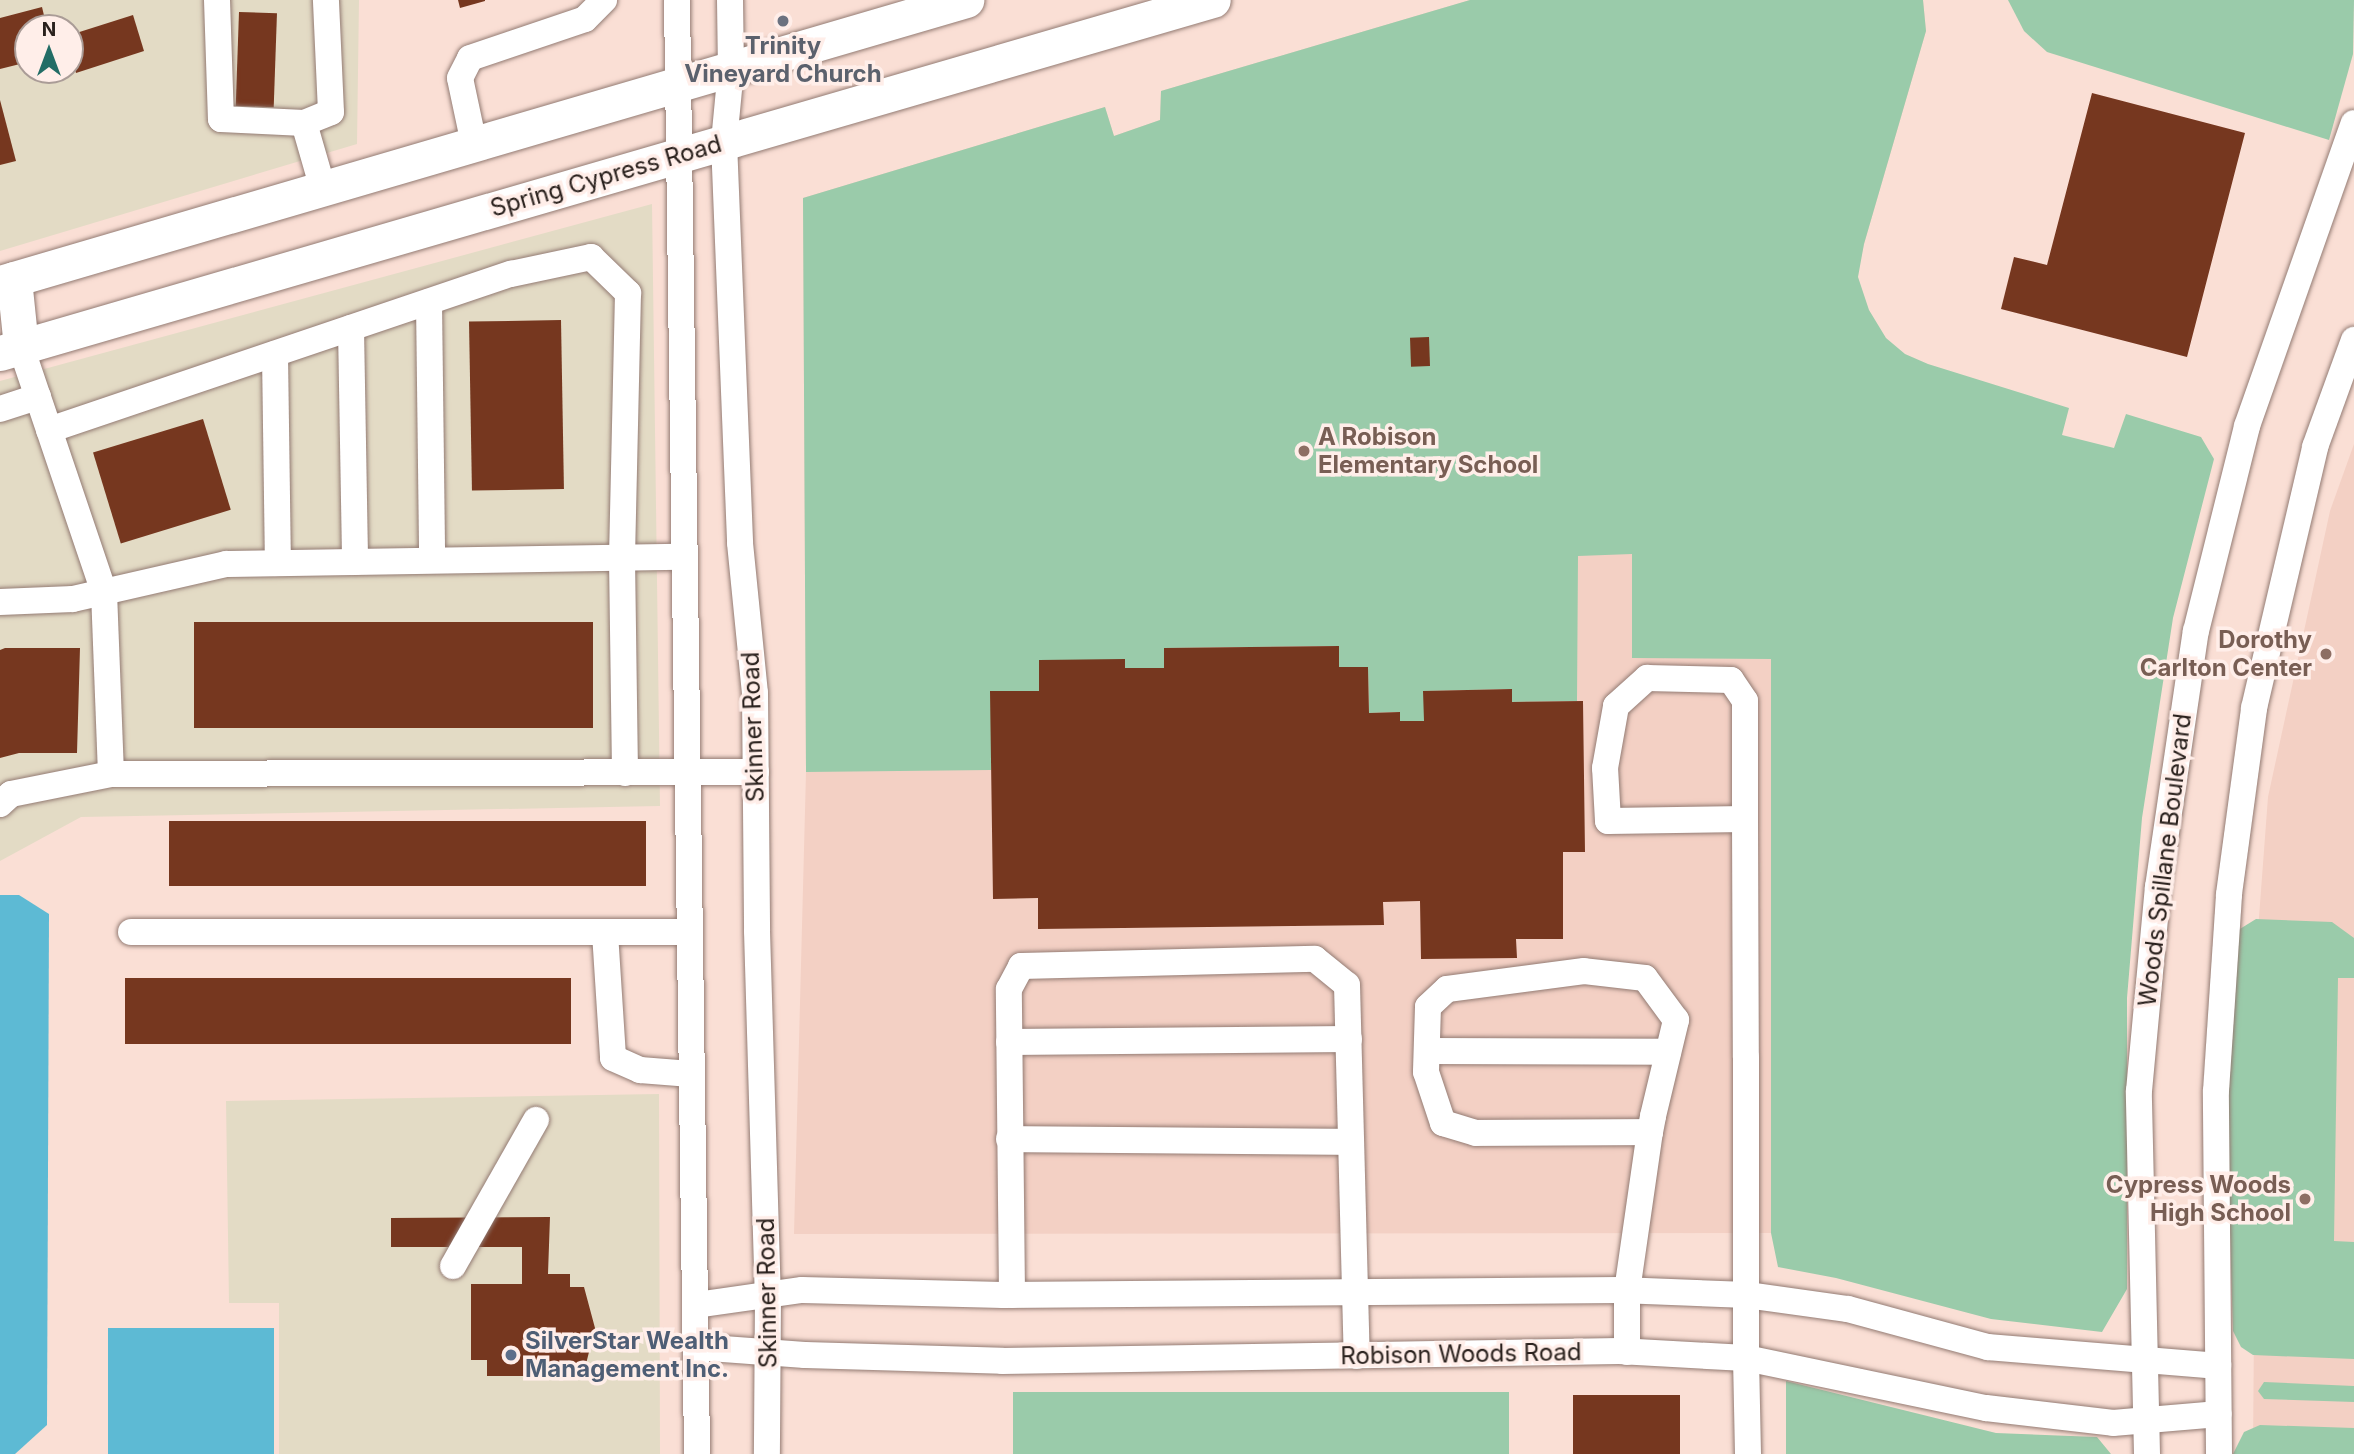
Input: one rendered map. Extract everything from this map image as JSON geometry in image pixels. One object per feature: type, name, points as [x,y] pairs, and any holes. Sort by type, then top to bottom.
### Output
[{"type":"main road","points":[[10,350],[7,281],[967,0]]},
{"type":"main road","name":"Spring Cypress Road","points":[[10,350],[1213,0]]},
{"type":"street","points":[[217,0],[221,119],[304,123],[331,111],[326,0]]},
{"type":"street","points":[[474,144],[460,78],[470,58],[585,19],[604,0]]},
{"type":"street","points":[[677,0],[685,773],[696,1305],[696,1454]]},
{"type":"street","name":"Skinner Road","points":[[730,0],[731,69],[724,142],[731,370],[740,542],[755,693],[757,931],[769,1352],[767,1454]]},
{"type":"street","points":[[304,123],[323,189]]},
{"type":"street","name":"Woods Spillane Boulevard","points":[[2147,1454],[2139,1091],[2158,887],[2196,631],[2259,389],[2354,123]]},
{"type":"street","points":[[49,430],[511,274],[591,257],[628,293],[622,558],[625,773]]},
{"type":"street","points":[[429,302],[432,560]]},
{"type":"street","points":[[351,328],[355,562]]},
{"type":"street","points":[[2219,1454],[2216,1091],[2224,942],[2234,854],[2254,708],[2301,503],[2315,447],[2354,340]]},
{"type":"street","points":[[10,350],[38,397],[104,592],[111,774]]},
{"type":"street","points":[[275,354],[278,563]]},
{"type":"street","points":[[0,409],[38,397]]},
{"type":"street","points":[[1,599],[73,599],[226,564],[683,557]]},
{"type":"street","points":[[1745,819],[1608,821],[1605,768],[1616,706],[1647,678],[1731,680],[1745,701],[1748,1454]]},
{"type":"street","points":[[0,804],[11,794],[111,774],[756,772]]},
{"type":"street","points":[[131,932],[689,932]]},
{"type":"street","points":[[605,933],[613,1058],[640,1070],[691,1074]]},
{"type":"street","points":[[1012,1295],[1009,989],[1021,966],[1315,959],[1347,985],[1357,1356]]},
{"type":"street","points":[[1627,1352],[1626,1291],[1650,1132],[1676,1020],[1645,978],[1584,971],[1447,989],[1428,1007],[1426,1072],[1443,1124],[1476,1133],[1650,1132]]},
{"type":"street","points":[[1009,1042],[1349,1039]]},
{"type":"street","points":[[1427,1051],[1668,1052]]},
{"type":"street","points":[[453,1266],[536,1120]]},
{"type":"street","points":[[1009,1139],[1352,1142]]},
{"type":"street","points":[[696,1305],[802,1290],[1012,1295],[1626,1291],[1746,1295],[1848,1309],[1988,1347],[2218,1366]]},
{"type":"street","name":"Robison Woods Road","points":[[696,1347],[1002,1361],[1627,1352],[1746,1357],[1986,1408],[2113,1423],[2219,1414]]},
{"type":"shaded area","points":[[0,0],[359,0],[357,144],[0,251]]},
{"type":"shaded area","name":"A Robison Elementary School","points":[[1470,0],[1923,0],[1926,31],[1864,244],[1771,659],[1771,1233],[794,1234],[806,772],[803,198],[1105,107],[1114,136],[1160,120],[1161,91]]},
{"type":"shaded area","points":[[652,204],[660,806],[81,817],[0,861],[0,381]]},
{"type":"shaded area","name":"Cypress Woods High School","points":[[2354,444],[2354,1454],[2253,1454],[2257,944],[2268,797],[2330,511]]},
{"type":"shaded area","points":[[659,1094],[660,1454],[279,1454],[279,1303],[229,1303],[226,1101]]},
{"type":"green space","points":[[1470,0],[1923,0],[1926,31],[1864,244],[1858,277],[1869,310],[1886,338],[1905,354],[1928,364],[2069,408],[2062,435],[2114,448],[2126,414],[2201,437],[2214,459],[2173,618],[2142,818],[2127,998],[2127,1289],[2102,1332],[1991,1319],[1836,1278],[1778,1267],[1771,1233],[1771,659],[1632,658],[1632,554],[1578,556],[1577,701],[1512,702],[1512,689],[1424,691],[1424,721],[1400,721],[1399,712],[1369,713],[1368,667],[1339,667],[1339,646],[1165,648],[1164,668],[1125,668],[1039,691],[991,692],[991,770],[806,772],[803,198],[1105,107],[1114,136],[1160,120],[1161,91]]},
{"type":"green space","points":[[2008,0],[2354,0],[2353,54],[2329,140],[2047,52],[2024,31]]},
{"type":"green space","points":[[2256,919],[2332,922],[2354,938],[2354,978],[2338,978],[2334,1241],[2354,1242],[2354,1359],[2253,1355],[2241,1347],[2233,1331],[2225,1074],[2235,932]]},
{"type":"green space","points":[[1786,1381],[1996,1433],[2097,1437],[2111,1454],[1786,1454]]},
{"type":"green space","points":[[2264,1382],[2354,1386],[2354,1402],[2264,1399],[2258,1391]]},
{"type":"green space","points":[[1013,1392],[1509,1392],[1509,1454],[1013,1454]]},
{"type":"green space","points":[[2260,1425],[2354,1428],[2354,1454],[2233,1454],[2244,1432]]},
{"type":"water","points":[[0,895],[19,895],[49,914],[47,1425],[15,1454],[0,1454]]},
{"type":"water","points":[[108,1328],[274,1328],[274,1454],[108,1454]]},
{"type":"building","points":[[458,0],[485,0],[485,1],[460,8]]},
{"type":"building","points":[[42,7],[44,14],[15,14]]},
{"type":"building","points":[[239,12],[277,13],[274,107],[236,106]]},
{"type":"building","points":[[14,14],[14,66],[0,69],[0,18]]},
{"type":"building","points":[[133,15],[144,51],[84,70],[84,31]]},
{"type":"building","points":[[2092,93],[2245,133],[2187,357],[2001,309],[2014,257],[2047,265]]},
{"type":"building","points":[[0,100],[16,161],[0,165]]},
{"type":"building","points":[[561,320],[564,489],[472,491],[469,322]]},
{"type":"building","points":[[1429,337],[1430,366],[1411,367],[1410,338]]},
{"type":"building","points":[[203,419],[231,510],[121,543],[93,453]]},
{"type":"building","points":[[194,622],[593,622],[593,728],[194,728]]},
{"type":"building","points":[[1339,646],[1339,667],[1368,667],[1369,713],[1400,712],[1400,721],[1424,721],[1423,691],[1512,689],[1512,702],[1583,701],[1585,852],[1563,852],[1563,939],[1516,939],[1517,958],[1421,959],[1420,901],[1383,902],[1384,925],[1038,929],[1038,898],[993,899],[990,691],[1039,691],[1039,660],[1125,659],[1125,668],[1164,668],[1164,648]]},
{"type":"building","points":[[80,648],[77,753],[19,753],[0,758],[0,650]]},
{"type":"building","points":[[169,821],[646,821],[646,886],[169,886]]},
{"type":"building","points":[[125,978],[571,978],[571,1044],[125,1044]]},
{"type":"building","points":[[550,1217],[548,1274],[570,1274],[570,1287],[584,1287],[595,1328],[585,1368],[571,1368],[571,1376],[487,1376],[487,1360],[471,1360],[471,1284],[522,1284],[522,1247],[391,1247],[391,1218]]},
{"type":"building","points":[[1573,1395],[1680,1395],[1680,1454],[1573,1454]]},
{"type":"place","name":"Trinity Vineyard Church","points":[[783,21]]},
{"type":"place","name":"A Robison Elementary School","points":[[1304,451]]},
{"type":"place","name":"Dorothy Carlton Center","points":[[2326,654]]},
{"type":"place","name":"Cypress Woods High School","points":[[2305,1199]]},
{"type":"place","name":"SilverStar Wealth Management Inc.","points":[[511,1355]]}]
